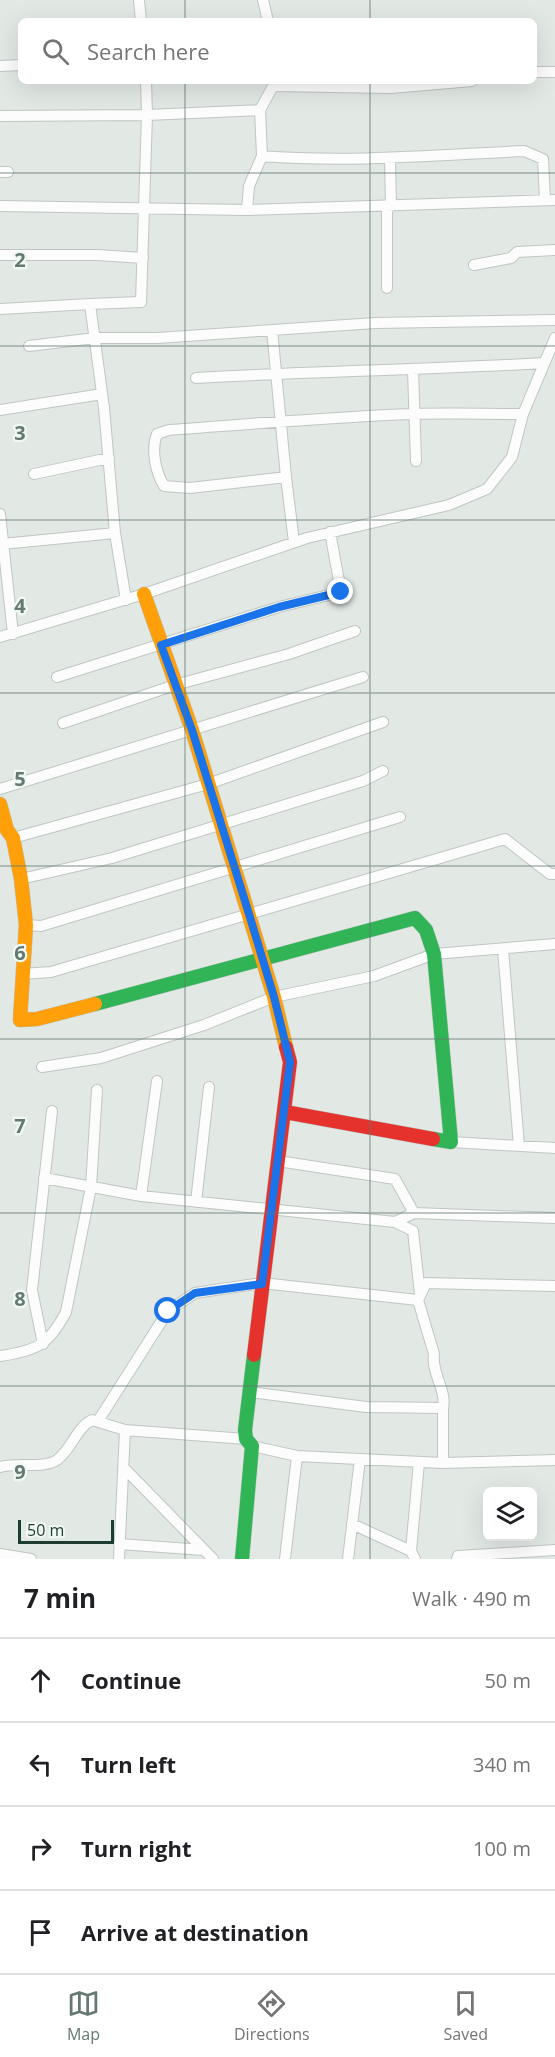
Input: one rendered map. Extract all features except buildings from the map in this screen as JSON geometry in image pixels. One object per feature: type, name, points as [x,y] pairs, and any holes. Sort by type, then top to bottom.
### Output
[{"type":"street","points":[[138,0],[141,18]]},
{"type":"street","points":[[263,0],[267,18]]},
{"type":"street","points":[[0,66],[18,65]]},
{"type":"street","points":[[537,72],[555,72]]},
{"type":"street","points":[[0,309],[141,302],[146,84]]},
{"type":"street","points":[[247,210],[249,186],[262,156],[261,110],[273,84],[391,88],[437,84]]},
{"type":"street","points":[[0,116],[147,115],[261,110]]},
{"type":"street","points":[[0,206],[247,210],[550,200],[543,159],[524,151],[390,158],[303,159],[262,156]]},
{"type":"street","points":[[387,288],[390,158]]},
{"type":"street","points":[[474,265],[511,258],[517,252],[555,250]]},
{"type":"street","points":[[0,255],[143,258]]},
{"type":"street","points":[[90,304],[96,338],[115,533],[126,600]]},
{"type":"street","points":[[29,346],[96,338],[157,338],[375,323],[555,320]]},
{"type":"street","points":[[272,330],[294,542]]},
{"type":"street","points":[[0,637],[126,600],[294,542],[448,505],[487,489],[512,457],[523,414],[555,338]]},
{"type":"street","points":[[196,378],[543,363]]},
{"type":"street","points":[[413,370],[416,461]]},
{"type":"street","points":[[0,410],[102,394]]},
{"type":"street","points":[[286,477],[190,488],[171,488],[164,486],[159,478],[153,444],[157,434],[169,430],[414,414],[523,414]]},
{"type":"street","points":[[34,474],[109,458]]},
{"type":"street","points":[[0,514],[13,634]]},
{"type":"street","points":[[57,677],[279,607],[341,592],[330,532]]},
{"type":"street","points":[[3,544],[115,533]]},
{"type":"street","points":[[144,594],[192,730],[274,997],[290,1062],[250,1392],[242,1559]]},
{"type":"street","points":[[63,723],[175,685],[290,654],[355,631]]},
{"type":"street","points":[[0,789],[363,677]]},
{"type":"street","points":[[13,838],[208,784],[383,722]]},
{"type":"street","points":[[21,879],[112,858],[363,781],[383,771]]},
{"type":"street","points":[[0,804],[7,830],[13,838],[21,879],[26,925],[20,1020],[37,1019],[415,918],[426,930],[434,954],[451,1142]]},
{"type":"street","points":[[26,925],[41,926],[400,818]]},
{"type":"street","points":[[22,974],[51,972],[505,839],[549,874],[555,874]]},
{"type":"street","points":[[42,1067],[101,1058],[204,1025],[274,997],[374,976],[434,954],[555,944]]},
{"type":"street","points":[[503,949],[519,1146]]},
{"type":"street","points":[[141,1197],[157,1081]]},
{"type":"street","points":[[196,1202],[209,1087]]},
{"type":"street","points":[[0,1356],[33,1350],[43,1344],[58,1327],[66,1312],[91,1187],[97,1090]]},
{"type":"street","points":[[43,1344],[32,1290],[52,1111]]},
{"type":"street","points":[[285,1112],[451,1142],[555,1148]]},
{"type":"street","points":[[278,1161],[395,1179],[414,1213]]},
{"type":"street","points":[[44,1178],[141,1197],[395,1222],[413,1231],[419,1298],[434,1354],[433,1363],[444,1400],[443,1463]]},
{"type":"street","points":[[395,1222],[414,1213],[555,1218]]},
{"type":"street","points":[[419,1298],[426,1283],[555,1286]]},
{"type":"street","points":[[98,1421],[168,1311],[195,1293],[262,1284],[419,1298]]},
{"type":"street","points":[[250,1392],[366,1407],[443,1408]]},
{"type":"street","points":[[0,1467],[55,1461],[92,1420],[125,1430],[249,1442],[297,1456],[443,1463],[555,1460]]},
{"type":"street","points":[[119,1559],[125,1430]]},
{"type":"street","points":[[285,1559],[297,1456]]},
{"type":"street","points":[[348,1559],[360,1459]]},
{"type":"street","points":[[352,1524],[413,1555],[419,1462]]},
{"type":"street","points":[[124,1468],[213,1559]]},
{"type":"street","points":[[119,1544],[204,1550]]},
{"type":"street","points":[[457,1559],[458,1556],[555,1550]]},
{"type":"street","points":[[0,1554],[31,1559]]},
{"type":"traffic: fast","points":[[95,1004],[415,918],[426,930],[434,954],[451,1142],[433,1139]]},
{"type":"traffic: fast","points":[[242,1559],[252,1446],[246,1439],[245,1430],[254,1355]]},
{"type":"traffic: slow","points":[[144,594],[192,730],[274,997],[286,1047]]},
{"type":"traffic: slow","points":[[0,804],[7,830],[13,838],[21,879],[26,925],[20,1020],[37,1019],[95,1004]]},
{"type":"traffic: jam","points":[[254,1355],[290,1062],[286,1047]]},
{"type":"traffic: jam","points":[[285,1112],[433,1139]]},
{"type":"route","points":[[168,1311],[195,1293],[262,1284],[290,1062],[274,997],[249,914],[192,730],[161,645],[279,607],[341,592]]}]
